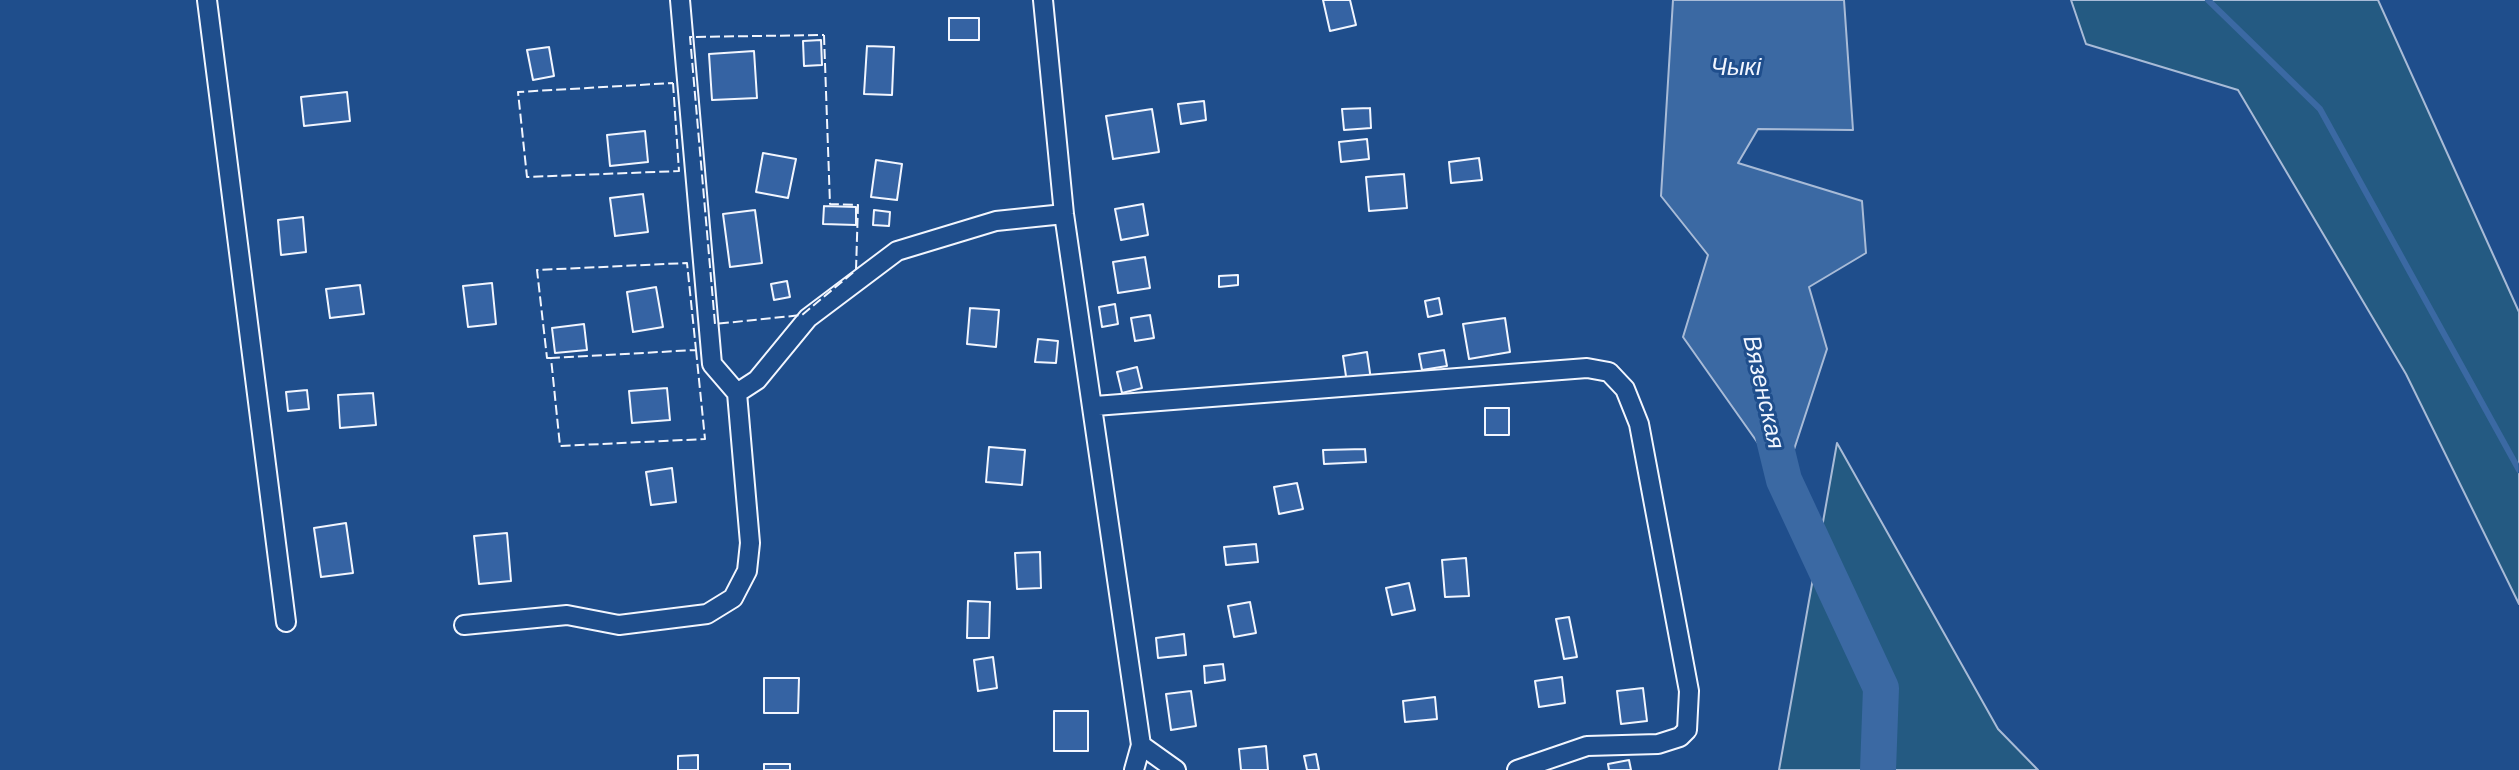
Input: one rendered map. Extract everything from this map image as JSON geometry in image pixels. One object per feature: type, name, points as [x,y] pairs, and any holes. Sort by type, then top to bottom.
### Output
[{"type":"street","points":[[207,0],[286,622]]},
{"type":"street","points":[[464,625],[567,615],[619,625],[707,614],[733,598],[747,571],[750,543],[737,393],[712,364],[680,0]]},
{"type":"street","points":[[1043,0],[1064,214],[1095,406],[1141,745],[1134,770]]},
{"type":"street","points":[[737,393],[757,380],[808,318],[897,251],[996,221],[1064,214]]},
{"type":"street","points":[[1095,406],[1587,368],[1609,372],[1625,389],[1639,424],[1689,691],[1687,730],[1680,737],[1658,744],[1587,746],[1517,770]]},
{"type":"street","points":[[1141,745],[1176,770]]},
{"type":"shaded area","points":[[2071,0],[2378,0],[2519,312],[2519,604],[2406,374],[2238,90],[2086,44]]},
{"type":"shaded area","points":[[1837,443],[1998,729],[2038,770],[1779,770]]},
{"type":"water","name":"Чыкі","points":[[1673,0],[1844,0],[1853,130],[1758,129],[1738,163],[1862,201],[1866,253],[1809,287],[1827,349],[1784,480],[1683,337],[1708,255],[1661,196]]},
{"type":"building","points":[[1323,0],[1350,0],[1356,25],[1330,31]]},
{"type":"building","points":[[949,18],[979,18],[979,40],[949,40]]},
{"type":"building","points":[[821,40],[822,65],[804,66],[803,41]]},
{"type":"building","points":[[867,46],[894,47],[892,95],[864,94]]},
{"type":"building","points":[[549,47],[554,76],[533,80],[527,50]]},
{"type":"building","points":[[754,51],[757,98],[712,100],[709,54]]},
{"type":"building","points":[[347,92],[350,121],[304,126],[301,97]]},
{"type":"building","points":[[1204,101],[1206,120],[1181,124],[1178,104]]},
{"type":"building","points":[[1370,108],[1371,128],[1344,130],[1342,109]]},
{"type":"building","points":[[1152,109],[1159,152],[1113,159],[1106,116]]},
{"type":"building","points":[[645,131],[648,162],[610,166],[607,135]]},
{"type":"building","points":[[1367,139],[1369,159],[1341,162],[1339,142]]},
{"type":"building","points":[[763,153],[796,159],[788,198],[756,192]]},
{"type":"building","points":[[1479,158],[1482,180],[1451,183],[1449,162]]},
{"type":"building","points":[[876,160],[902,164],[897,200],[871,197]]},
{"type":"building","points":[[1404,174],[1407,208],[1369,211],[1366,177]]},
{"type":"building","points":[[643,194],[648,232],[615,236],[610,198]]},
{"type":"building","points":[[1143,204],[1148,235],[1121,240],[1115,209]]},
{"type":"building","points":[[824,206],[856,207],[856,225],[823,224]]},
{"type":"building","points":[[755,210],[762,263],[730,267],[723,214]]},
{"type":"building","points":[[874,210],[890,212],[889,226],[873,225]]},
{"type":"building","points":[[303,217],[306,252],[281,255],[278,220]]},
{"type":"building","points":[[1145,257],[1150,288],[1118,293],[1113,262]]},
{"type":"building","points":[[1238,275],[1238,285],[1219,287],[1219,276]]},
{"type":"building","points":[[787,281],[790,297],[774,300],[771,284]]},
{"type":"building","points":[[492,283],[496,324],[468,327],[463,286]]},
{"type":"building","points":[[360,285],[364,314],[330,318],[326,289]]},
{"type":"building","points":[[656,287],[663,327],[633,332],[627,292]]},
{"type":"building","points":[[1439,298],[1442,314],[1428,317],[1425,301]]},
{"type":"building","points":[[1115,304],[1118,324],[1102,327],[1099,307]]},
{"type":"building","points":[[970,308],[999,310],[996,347],[967,344]]},
{"type":"building","points":[[1150,315],[1154,338],[1135,341],[1131,318]]},
{"type":"building","points":[[1505,318],[1510,352],[1469,359],[1463,324]]},
{"type":"building","points":[[584,324],[587,350],[555,353],[552,328]]},
{"type":"building","points":[[1038,339],[1058,341],[1056,363],[1035,362]]},
{"type":"building","points":[[1444,350],[1447,366],[1422,370],[1419,354]]},
{"type":"building","points":[[1367,352],[1371,380],[1347,383],[1343,356]]},
{"type":"building","points":[[1137,367],[1142,388],[1122,393],[1117,372]]},
{"type":"building","points":[[667,388],[670,420],[632,423],[629,391]]},
{"type":"building","points":[[307,390],[309,409],[288,411],[286,392]]},
{"type":"building","points":[[373,393],[376,425],[340,428],[338,395]]},
{"type":"building","points":[[1485,408],[1509,408],[1509,435],[1485,435]]},
{"type":"building","points":[[989,447],[1025,450],[1022,485],[986,482]]},
{"type":"building","points":[[1365,449],[1366,462],[1324,464],[1323,450]]},
{"type":"building","points":[[672,468],[676,502],[651,505],[646,472]]},
{"type":"building","points":[[1297,483],[1303,509],[1279,514],[1274,487]]},
{"type":"building","points":[[346,523],[353,573],[321,577],[314,528]]},
{"type":"building","points":[[507,533],[511,581],[479,584],[474,536]]},
{"type":"building","points":[[1256,544],[1258,562],[1226,565],[1224,547]]},
{"type":"building","points":[[1040,552],[1041,588],[1017,589],[1015,553]]},
{"type":"building","points":[[1466,558],[1469,596],[1445,597],[1442,560]]},
{"type":"building","points":[[1409,583],[1415,610],[1392,615],[1386,588]]},
{"type":"building","points":[[968,601],[990,602],[989,638],[967,638]]},
{"type":"building","points":[[1250,602],[1256,633],[1234,637],[1228,606]]},
{"type":"building","points":[[1569,617],[1577,657],[1564,659],[1556,619]]},
{"type":"building","points":[[1184,634],[1186,655],[1158,658],[1156,638]]},
{"type":"building","points":[[993,657],[997,688],[978,691],[974,660]]},
{"type":"building","points":[[1223,664],[1225,680],[1205,683],[1204,666]]},
{"type":"building","points":[[1562,677],[1565,703],[1539,707],[1535,681]]},
{"type":"building","points":[[764,678],[799,678],[798,713],[764,713]]},
{"type":"building","points":[[1643,688],[1647,721],[1621,724],[1617,691]]},
{"type":"building","points":[[1191,691],[1196,726],[1171,730],[1166,694]]},
{"type":"building","points":[[1435,697],[1437,719],[1405,722],[1403,701]]},
{"type":"building","points":[[1054,711],[1088,711],[1088,751],[1054,751]]},
{"type":"building","points":[[1266,746],[1268,770],[1241,770],[1239,749]]},
{"type":"building","points":[[1316,754],[1319,770],[1307,770],[1304,756]]},
{"type":"building","points":[[698,755],[698,770],[678,770],[678,756]]},
{"type":"building","points":[[1629,760],[1631,770],[1609,770],[1608,764]]},
{"type":"building","points":[[764,764],[790,764],[790,770],[764,770]]},
{"type":"waterway","points":[[2208,0],[2320,109],[2519,470]]},
{"type":"waterway","name":"Вязенская","points":[[1773,435],[1784,480],[1881,688],[1878,770]]},
{"type":"fence","points":[[824,35],[830,204],[858,205],[856,270],[802,315],[715,324],[690,37],[824,35]]},
{"type":"fence","points":[[673,83],[679,171],[527,177],[518,92],[673,83]]},
{"type":"fence","points":[[551,358],[547,358],[537,270],[687,263],[696,350]]},
{"type":"fence","points":[[696,350],[705,439],[560,446],[551,358],[696,350]]}]
